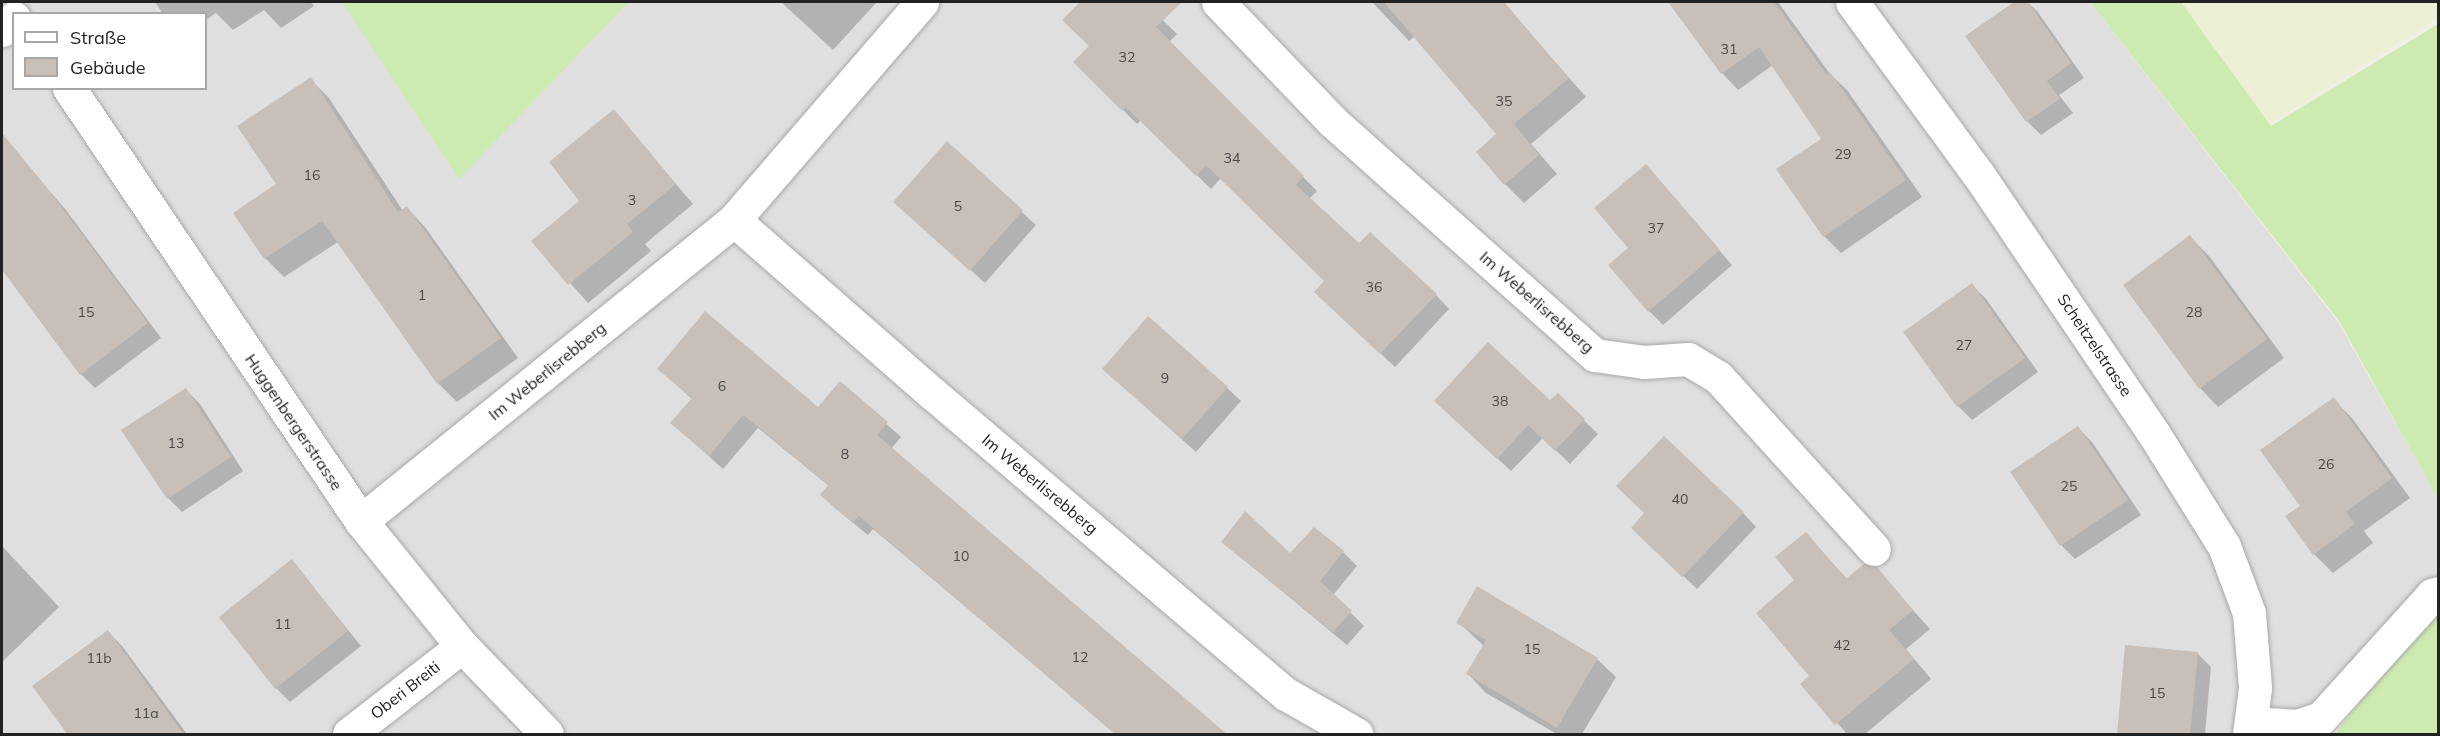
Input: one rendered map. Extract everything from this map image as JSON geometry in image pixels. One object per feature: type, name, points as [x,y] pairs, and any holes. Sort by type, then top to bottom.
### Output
[{"type":"street","name":"Im Weberlisrebberg","points":[[361,521],[734,220],[922,2]]},
{"type":"street","name":"Im Weberlisrebberg","points":[[1218,2],[1332,121],[1595,355],[1644,362],[1688,359],[1718,377],[1875,549]]},
{"type":"street","name":"Scheitzelstrasse","points":[[1852,2],[1978,174],[2154,434],[2224,546],[2249,613],[2255,688],[2250,729],[2297,726],[2321,718],[2432,595],[2439,593]]},
{"type":"street","name":"Huggenbergerstrasse","points":[[70,90],[361,521],[462,646],[547,735]]},
{"type":"street","name":"Im Weberlisrebberg","points":[[734,220],[933,394],[1286,694],[1356,735]]},
{"type":"street","name":"Oberi Breiti","points":[[349,735],[462,646]]},
{"type":"shaded area","points":[[2,2],[2090,2],[2338,322],[2438,498],[2438,593],[2321,718],[2249,734],[2,734]]},
{"type":"green space","points":[[342,2],[629,2],[459,179]]},
{"type":"green space","points":[[2090,2],[2181,2],[2271,126],[2438,24],[2438,499],[2339,321]]},
{"type":"green space","points":[[2180,2],[2438,2],[2438,19],[2268,125]]},
{"type":"green space","points":[[2438,607],[2438,734],[2335,734],[2432,609]]},
{"type":"building","points":[[1080,2],[1182,2],[1156,27],[1304,176],[1296,185],[1359,243],[1370,232],[1437,294],[1380,354],[1314,292],[1324,281],[1206,165],[1196,176],[1126,107],[1122,111],[1073,62],[1089,46],[1062,20]]},
{"type":"building","points":[[1384,2],[1504,2],[1569,78],[1514,124],[1539,155],[1504,185],[1476,152],[1496,134]]},
{"type":"building","points":[[1668,2],[1774,2],[1827,75],[1830,72],[1906,180],[1823,237],[1776,169],[1821,139],[1759,47],[1721,74]]},
{"type":"building","points":[[2014,2],[2028,2],[2071,63],[2047,81],[2060,99],[2026,122],[1965,36]]},
{"type":"building","points":[[311,77],[398,212],[407,206],[501,338],[437,384],[322,221],[264,259],[233,213],[276,184],[237,126]]},
{"type":"building","points":[[614,109],[676,184],[627,224],[633,232],[568,285],[531,241],[579,201],[549,162]]},
{"type":"building","points":[[2,133],[52,194],[148,323],[80,375],[2,270]]},
{"type":"building","points":[[947,141],[1023,210],[970,271],[893,202]]},
{"type":"building","points":[[1646,164],[1720,250],[1648,312],[1608,265],[1628,248],[1594,208]]},
{"type":"building","points":[[2190,235],[2267,339],[2199,389],[2123,285]]},
{"type":"building","points":[[1972,283],[2025,358],[1957,407],[1903,332]]},
{"type":"building","points":[[705,311],[818,407],[840,381],[888,422],[877,435],[1228,735],[1116,735],[859,516],[853,523],[820,495],[828,485],[743,415],[709,456],[670,423],[692,398],[657,369]]},
{"type":"building","points":[[1148,316],[1228,387],[1182,439],[1102,369]]},
{"type":"building","points":[[1488,342],[1550,400],[1558,393],[1585,419],[1555,451],[1528,425],[1497,459],[1434,401]]},
{"type":"building","points":[[186,388],[231,457],[167,499],[121,430]]},
{"type":"building","points":[[2334,397],[2392,478],[2346,512],[2355,524],[2313,555],[2285,516],[2300,506],[2260,450]]},
{"type":"building","points":[[2078,426],[2128,500],[2060,546],[2010,472]]},
{"type":"building","points":[[1664,436],[1744,512],[1682,577],[1631,528],[1644,513],[1616,486]]},
{"type":"building","points":[[1245,511],[1290,553],[1314,527],[1344,551],[1320,581],[1352,611],[1333,632],[1221,542]]},
{"type":"building","points":[[1806,532],[1846,579],[1864,564],[1877,567],[1913,610],[1889,630],[1914,659],[1835,725],[1800,684],[1809,676],[1756,613],[1794,580],[1775,557]]},
{"type":"building","points":[[292,559],[348,631],[275,689],[219,617]]},
{"type":"building","points":[[1477,586],[1598,658],[1557,728],[1466,674],[1486,640],[1456,623]]},
{"type":"building","points":[[108,630],[184,735],[68,735],[32,686]]},
{"type":"building","points":[[2125,645],[2198,652],[2190,735],[2117,735]]}]
